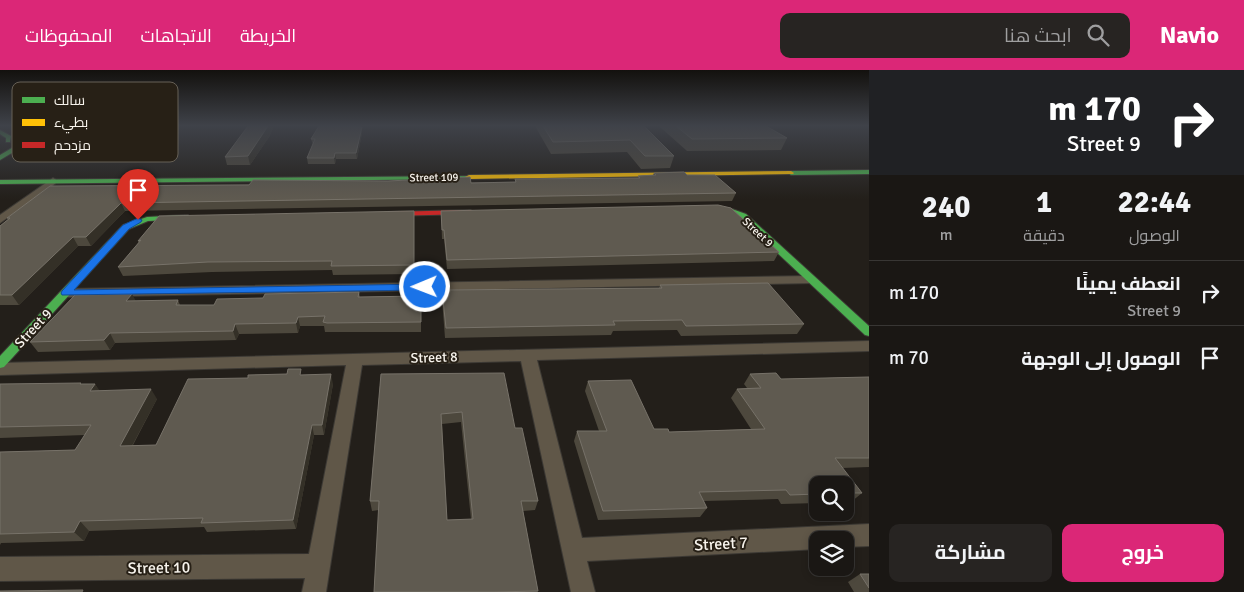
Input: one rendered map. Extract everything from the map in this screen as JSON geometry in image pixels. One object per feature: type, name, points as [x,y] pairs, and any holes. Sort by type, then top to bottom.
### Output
[{"type":"street","points":[[0,158],[12,151]]},
{"type":"street","name":"Street 109","points":[[0,182],[869,172]]},
{"type":"street","points":[[0,220],[53,181]]},
{"type":"street","name":"Street 9","points":[[696,209],[715,208],[732,211],[743,216],[810,280],[869,332]]},
{"type":"street","points":[[371,214],[479,212]]},
{"type":"street","name":"Street 9","points":[[0,364],[126,227],[138,220],[193,217]]},
{"type":"street","points":[[66,293],[810,280]]},
{"type":"street","name":"Street 8","points":[[0,369],[869,346]]},
{"type":"street","points":[[528,354],[583,592]]},
{"type":"street","points":[[314,592],[355,359]]},
{"type":"street","name":"Street 7","points":[[574,550],[869,535]]},
{"type":"street","name":"Street 10","points":[[0,569],[318,566]]},
{"type":"building","points":[[230,150],[252,150],[248,156],[225,157]]},
{"type":"building","points":[[310,150],[357,150],[356,153],[335,153],[334,158],[307,158]]},
{"type":"building","points":[[640,150],[668,150],[674,156],[645,156]]},
{"type":"building","points":[[684,172],[687,175],[715,175],[736,193],[121,203],[86,237],[73,237],[12,295],[0,295],[0,226],[10,218],[7,218],[50,186],[249,185],[253,180],[388,181],[470,177],[471,183],[516,182],[515,179],[640,178],[638,176],[656,175],[654,173]]},
{"type":"building","points":[[718,205],[731,208],[779,252],[447,260],[444,230],[442,230],[441,211]]},
{"type":"building","points":[[414,211],[414,265],[331,266],[332,261],[208,262],[118,267],[159,216]]},
{"type":"building","points":[[768,283],[804,324],[686,326],[682,320],[613,321],[615,325],[446,328],[442,290],[662,288],[660,285]]},
{"type":"building","points":[[359,292],[358,297],[421,296],[421,322],[327,323],[323,322],[325,316],[298,317],[296,323],[235,324],[233,331],[110,333],[104,340],[30,342],[75,295],[132,294],[126,301],[178,300],[176,305],[214,305],[217,299],[263,298],[265,294]]},
{"type":"building","points":[[288,369],[301,369],[300,375],[331,374],[322,425],[312,425],[293,520],[201,523],[203,518],[80,521],[74,532],[0,534],[0,452],[75,450],[91,425],[0,427],[0,384],[95,384],[90,391],[151,389],[120,446],[156,445],[188,379],[248,378],[248,375],[287,374]]},
{"type":"building","points":[[504,373],[515,428],[522,428],[538,501],[521,501],[538,591],[374,592],[379,501],[370,501],[381,374]],"holes":[[[462,412],[473,519],[447,520],[441,414]]]},
{"type":"building","points":[[776,373],[781,379],[869,377],[869,458],[835,458],[849,476],[809,476],[809,494],[790,495],[786,490],[699,492],[707,508],[603,511],[577,431],[607,431],[588,381],[631,380],[654,429],[668,429],[669,432],[765,429],[737,389],[761,388],[750,374]]},
{"type":"building","points":[[854,483],[862,493],[854,493]]},
{"type":"building","points":[[860,574],[869,574],[869,588]]},
{"type":"building","points":[[83,590],[82,592],[0,592],[0,591]]},
{"type":"traffic: fast","points":[[0,158],[12,151]]},
{"type":"traffic: fast","points":[[791,173],[869,172]]},
{"type":"traffic: fast","points":[[0,182],[469,177]]},
{"type":"traffic: fast","points":[[708,208],[732,211],[743,216],[869,332]]},
{"type":"traffic: fast","points":[[0,364],[126,227],[147,219],[185,217]]},
{"type":"traffic: slow","points":[[469,177],[791,173]]},
{"type":"traffic: jam","points":[[386,214],[470,212]]},
{"type":"route","points":[[138,220],[126,227],[66,293],[425,287]]}]
